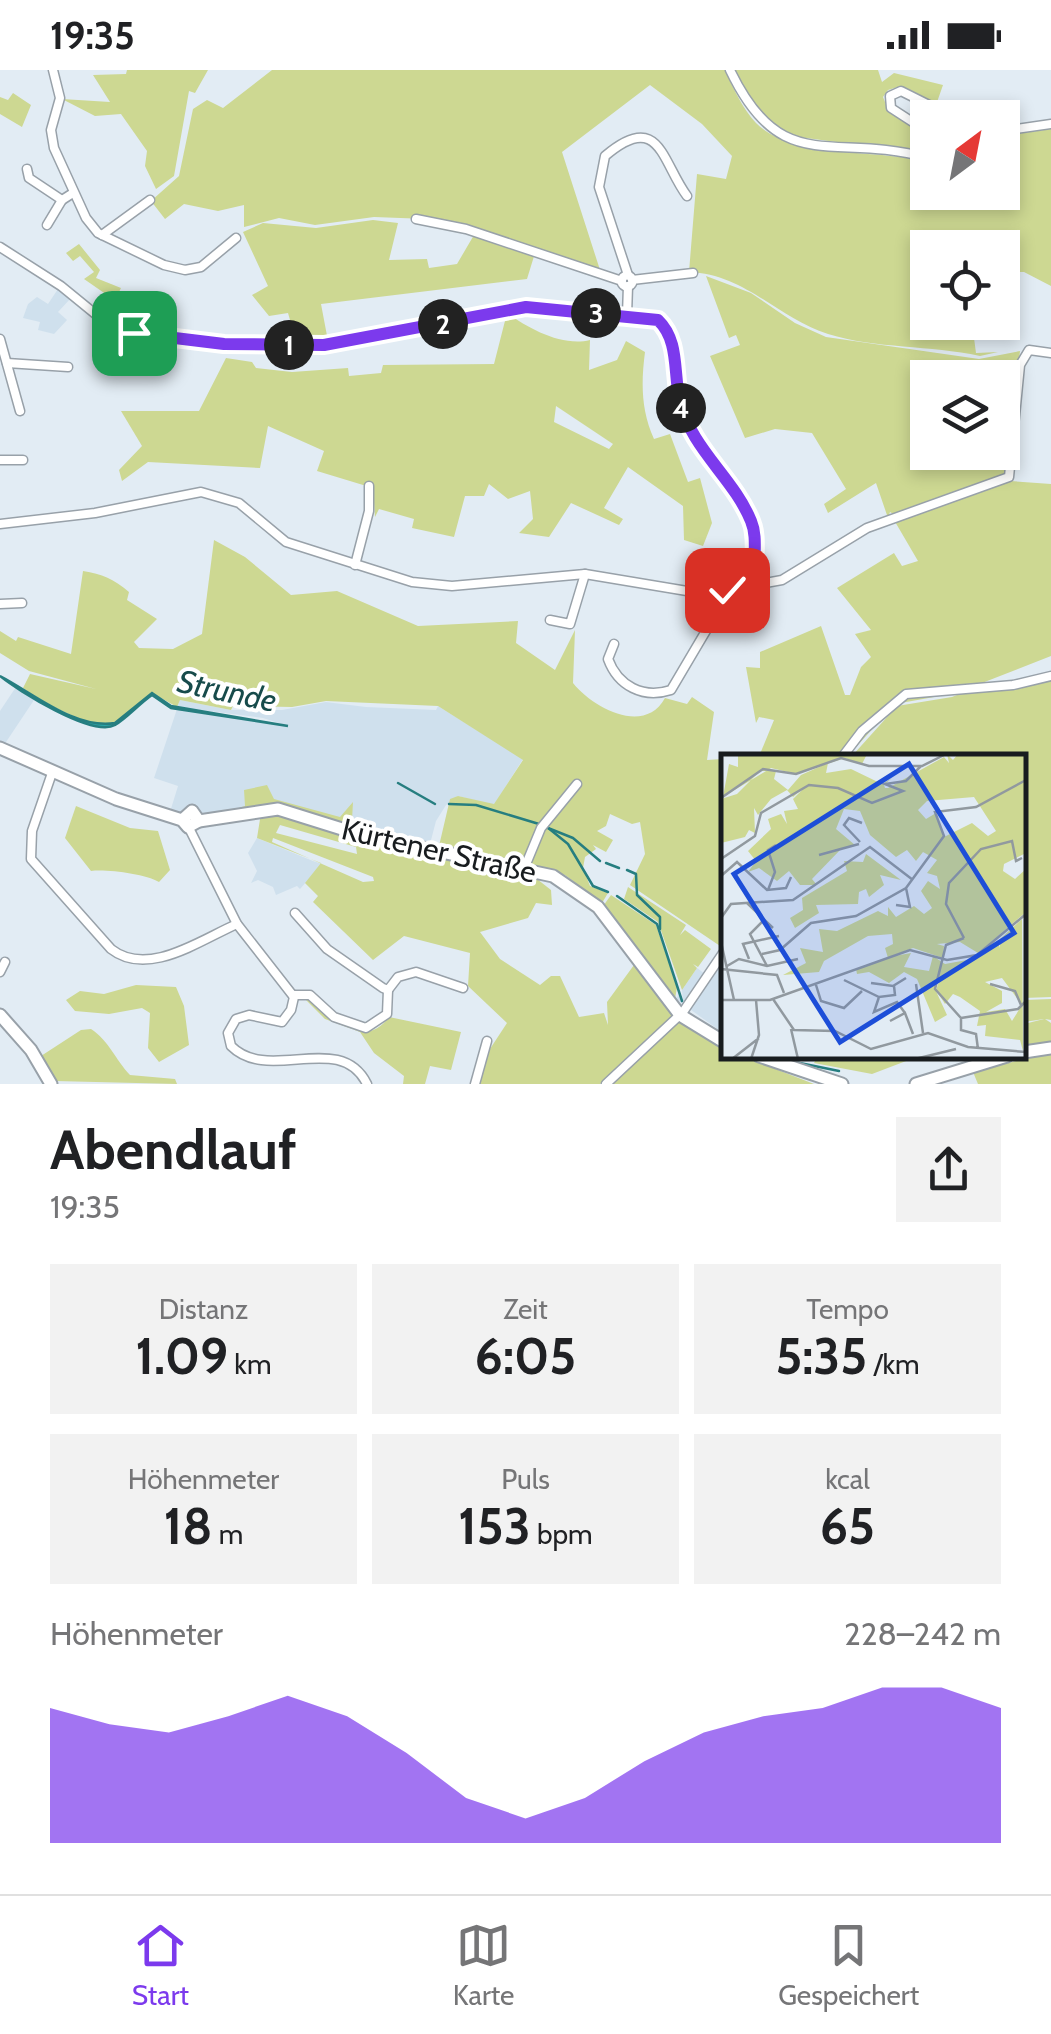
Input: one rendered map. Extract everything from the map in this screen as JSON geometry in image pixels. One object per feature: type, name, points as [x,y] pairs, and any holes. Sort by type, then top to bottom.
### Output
[{"type":"main road","points":[[0,748],[52,772],[190,823]]},
{"type":"main road","name":"Kürtener Straße","points":[[190,823],[278,809],[358,834],[524,869],[570,884],[598,908],[680,1015],[721,1040]]},
{"type":"main road","points":[[0,1015],[48,1080]]},
{"type":"main road","points":[[1026,1052],[1051,1048]]},
{"type":"main road","points":[[916,1084],[997,1059]]},
{"type":"main road","points":[[785,1061],[842,1084]]},
{"type":"street","points":[[53,70],[60,98],[51,130],[73,193],[86,218],[102,234],[164,266],[185,270],[201,267],[236,238]]},
{"type":"street","points":[[730,70],[755,116],[787,140],[910,156]]},
{"type":"street","points":[[910,120],[888,102],[894,92],[901,91],[919,100]]},
{"type":"street","points":[[1020,129],[1051,124]]},
{"type":"street","points":[[627,315],[627,281],[599,187],[605,156],[634,138],[658,145],[687,196]]},
{"type":"street","points":[[27,169],[29,178],[62,200]]},
{"type":"street","points":[[47,224],[62,200],[73,193]]},
{"type":"street","points":[[102,234],[150,200]]},
{"type":"street","points":[[416,219],[466,229],[627,281],[694,272]]},
{"type":"street","points":[[0,246],[61,286],[110,326],[184,341],[324,345],[526,307],[658,320],[672,340],[678,396],[689,430],[750,518],[757,582]]},
{"type":"street","points":[[0,338],[20,411]]},
{"type":"street","points":[[0,524],[95,514],[190,491],[239,502],[286,542],[412,582],[452,586],[585,574],[705,594],[788,577],[884,522],[1009,476],[1020,365],[1029,350],[1051,353]]},
{"type":"street","points":[[7,363],[68,367]]},
{"type":"street","points":[[0,460],[23,460]]},
{"type":"street","points":[[355,565],[369,512],[368,486]]},
{"type":"street","points":[[550,620],[570,624],[585,574]]},
{"type":"street","points":[[614,644],[608,659],[614,674],[625,684],[644,694],[671,690],[710,624],[705,594]]},
{"type":"street","points":[[0,604],[22,604]]},
{"type":"street","points":[[845,754],[862,731],[906,694],[942,694],[982,684],[1014,685],[1051,676]]},
{"type":"street","points":[[52,772],[32,831],[31,859],[111,949],[127,959],[148,961],[237,924]]},
{"type":"street","points":[[524,869],[541,828],[577,784]]},
{"type":"street","points":[[190,823],[237,924],[293,995],[294,1005],[284,1021],[270,1023],[251,1015],[234,1020],[228,1036],[232,1048],[272,1060],[337,1058],[358,1070],[367,1084]]},
{"type":"street","points":[[294,913],[327,949],[388,990]]},
{"type":"street","points":[[606,1084],[680,1015],[721,957]]},
{"type":"street","points":[[0,972],[5,962]]},
{"type":"street","points":[[293,995],[310,995],[334,1017],[366,1028],[377,1025],[387,1014],[388,990],[398,977],[416,972],[463,988]]},
{"type":"street","points":[[476,1084],[487,1042]]},
{"type":"street","points":[[34,1084],[48,1080]]},
{"type":"shaded area","points":[[58,289],[70,299],[58,312],[67,320],[54,334],[38,330],[40,322],[23,318],[28,304],[37,297],[48,304]]},
{"type":"shaded area","points":[[16,687],[34,700],[4,745],[0,743],[0,711]]},
{"type":"shaded area","points":[[180,700],[231,710],[282,710],[326,702],[436,710],[438,706],[523,759],[494,805],[458,796],[446,805],[436,821],[430,844],[328,822],[280,806],[220,814],[175,813],[170,812],[178,786],[154,778],[177,709],[288,726],[263,718],[177,707]]},
{"type":"shaded area","points":[[257,838],[322,864],[300,889],[297,886],[276,895],[273,887],[258,880],[251,883],[257,871],[248,853]]},
{"type":"shaded area","points":[[721,954],[721,1032],[676,999],[679,994],[683,1001],[682,990],[697,968],[705,974]]},
{"type":"green space","points":[[127,70],[208,70],[195,93],[189,91],[174,176],[156,189],[145,166],[147,151],[121,114],[95,116],[62,99],[110,102],[93,75],[126,74]]},
{"type":"green space","points":[[272,70],[725,70],[747,111],[771,134],[813,148],[910,158],[910,210],[1020,210],[1020,134],[1051,129],[1051,286],[1020,272],[1020,230],[910,230],[910,340],[974,340],[976,353],[998,352],[980,356],[828,334],[727,280],[689,272],[697,174],[726,179],[732,156],[702,124],[650,85],[562,152],[600,270],[427,219],[374,217],[315,225],[279,218],[244,227],[244,205],[218,211],[184,204],[165,219],[151,201],[179,176],[193,109],[207,100],[223,108]]},
{"type":"green space","points":[[734,70],[878,70],[882,82],[894,73],[943,85],[938,100],[927,100],[901,86],[888,90],[883,97],[889,112],[910,126],[910,152],[791,136],[763,121]]},
{"type":"green space","points":[[13,93],[31,105],[22,127],[0,114],[0,97],[8,100]]},
{"type":"green space","points":[[373,220],[398,223],[389,260],[427,259],[429,268],[457,264],[474,235],[535,253],[527,279],[321,304],[328,341],[296,341],[288,313],[269,316],[252,295],[268,286],[243,232],[263,223],[316,228]]},
{"type":"green space","points":[[79,244],[100,270],[96,278],[121,288],[118,294],[114,292],[110,297],[84,279],[94,272],[80,256],[73,261],[66,253]]},
{"type":"green space","points":[[706,276],[751,293],[795,323],[826,337],[979,359],[1020,351],[1019,360],[910,360],[910,470],[1007,470],[1006,475],[895,515],[890,512],[888,518],[876,483],[828,513],[824,504],[846,489],[812,433],[775,429],[745,438],[710,356],[740,345],[736,335],[729,338]]},
{"type":"green space","points":[[507,313],[557,338],[590,340],[589,370],[617,360],[626,341],[645,352],[643,396],[647,418],[654,439],[670,434],[688,482],[700,478],[712,523],[703,546],[684,540],[683,506],[628,467],[604,508],[623,519],[619,525],[571,503],[549,537],[519,533],[533,519],[530,491],[508,499],[489,484],[484,496],[465,496],[454,537],[412,528],[414,519],[379,509],[375,517],[373,488],[317,471],[324,451],[268,426],[260,468],[148,462],[122,481],[119,470],[142,446],[121,411],[199,411],[226,358],[252,362],[256,368],[292,372],[348,368],[349,376],[381,373],[383,365],[494,364]],"holes":[[[556,406],[613,444],[609,449],[554,422]]]},
{"type":"green space","points":[[1010,481],[1051,484],[1051,656],[982,683],[904,692],[868,723],[904,695],[951,694],[895,704],[850,754],[760,754],[774,720],[759,717],[756,723],[746,667],[760,668],[760,652],[821,626],[845,695],[850,695],[861,667],[871,657],[855,634],[871,630],[837,588],[894,553],[902,566],[918,561],[894,520]]},
{"type":"green space","points":[[214,540],[245,557],[291,595],[337,591],[418,626],[518,621],[516,643],[555,670],[575,630],[573,683],[593,702],[619,714],[645,715],[665,698],[687,704],[692,697],[714,712],[707,760],[721,759],[721,947],[630,885],[645,854],[640,822],[632,824],[610,814],[606,826],[597,831],[613,840],[606,852],[593,845],[596,849],[585,857],[583,868],[590,886],[608,893],[602,903],[565,875],[439,846],[450,799],[458,796],[494,804],[523,760],[438,706],[326,701],[292,707],[233,706],[231,710],[180,700],[177,707],[152,693],[117,722],[105,725],[67,713],[23,688],[30,674],[96,689],[29,671],[0,653],[0,631],[16,641],[18,637],[71,654],[83,571],[118,584],[129,592],[127,600],[157,619],[134,642],[139,648],[173,649],[202,634]]},
{"type":"green space","points":[[1051,679],[1051,997],[1026,998],[1026,754],[854,754],[897,706],[952,697],[982,685],[1019,689]]},
{"type":"green space","points":[[267,785],[274,799],[340,817],[353,802],[352,820],[344,826],[272,805],[220,814],[245,806],[244,790]]},
{"type":"green space","points":[[76,806],[130,828],[158,831],[170,870],[159,882],[126,873],[91,871],[65,838]]},
{"type":"green space","points":[[271,812],[537,879],[551,890],[552,905],[536,903],[528,918],[480,932],[500,959],[540,985],[551,976],[560,976],[579,1017],[604,1013],[608,1025],[607,1002],[634,965],[675,1016],[600,1084],[478,1084],[486,1055],[507,1023],[468,986],[470,953],[404,936],[373,960],[313,902],[318,896],[305,883],[321,863],[363,882],[374,881],[373,877],[273,838],[272,842],[310,859],[257,838],[261,813]],"holes":[[[280,825],[356,847],[357,854],[276,833]]]},
{"type":"green space","points":[[628,887],[686,925],[680,935],[685,930],[711,949],[698,967],[693,964],[697,968],[682,990],[658,922],[624,899]]},
{"type":"green space","points":[[611,895],[656,925],[677,987],[675,999],[601,909]]},
{"type":"green space","points":[[136,985],[176,987],[184,1006],[189,1045],[159,1062],[148,1048],[150,1013],[142,1008],[109,1014],[75,1011],[66,1000],[80,991],[104,994]]},
{"type":"green space","points":[[302,996],[356,1030],[378,1028],[389,1017],[461,1032],[451,1070],[430,1066],[425,1084],[403,1084],[404,1076],[374,1053],[360,1032],[325,1019]]},
{"type":"green space","points":[[1051,999],[1051,1020],[1045,1019],[1051,1023],[1051,1041],[1026,1046],[1026,1024],[1044,1019],[1026,1022],[1026,1000]]},
{"type":"green space","points":[[680,1021],[721,1048],[721,1059],[750,1059],[814,1084],[611,1084]]},
{"type":"green space","points":[[91,1029],[130,1075],[175,1079],[177,1084],[55,1081],[41,1056],[81,1030]]},
{"type":"green space","points":[[1051,1052],[1051,1084],[978,1084],[973,1072],[1026,1059]]},
{"type":"green space","points":[[816,1059],[911,1059],[872,1074],[814,1063]]},
{"type":"water","points":[[0,676],[70,716],[100,724],[115,723],[152,693],[171,706],[288,726],[171,708],[152,695],[115,725],[90,725],[56,711]]},
{"type":"waterway","name":"Strunde","points":[[398,783],[435,804]]},
{"type":"waterway","name":"Strunde","points":[[449,804],[476,805],[539,824]]},
{"type":"waterway","name":"Strunde","points":[[547,827],[568,844],[593,886],[608,892]]},
{"type":"waterway","name":"Strunde","points":[[548,828],[573,838],[600,861]]},
{"type":"waterway","name":"Strunde","points":[[606,863],[619,868]]},
{"type":"waterway","name":"Strunde","points":[[627,870],[636,874],[637,895],[660,917],[660,929]]},
{"type":"waterway","name":"Strunde","points":[[617,896],[657,924],[682,1001]]},
{"type":"waterway","name":"Strunde","points":[[790,1061],[839,1071]]},
{"type":"route","points":[[134,333],[224,344],[324,345],[526,307],[658,320],[672,340],[678,396],[689,430],[729,485],[755,532],[757,582],[727,590]]}]
